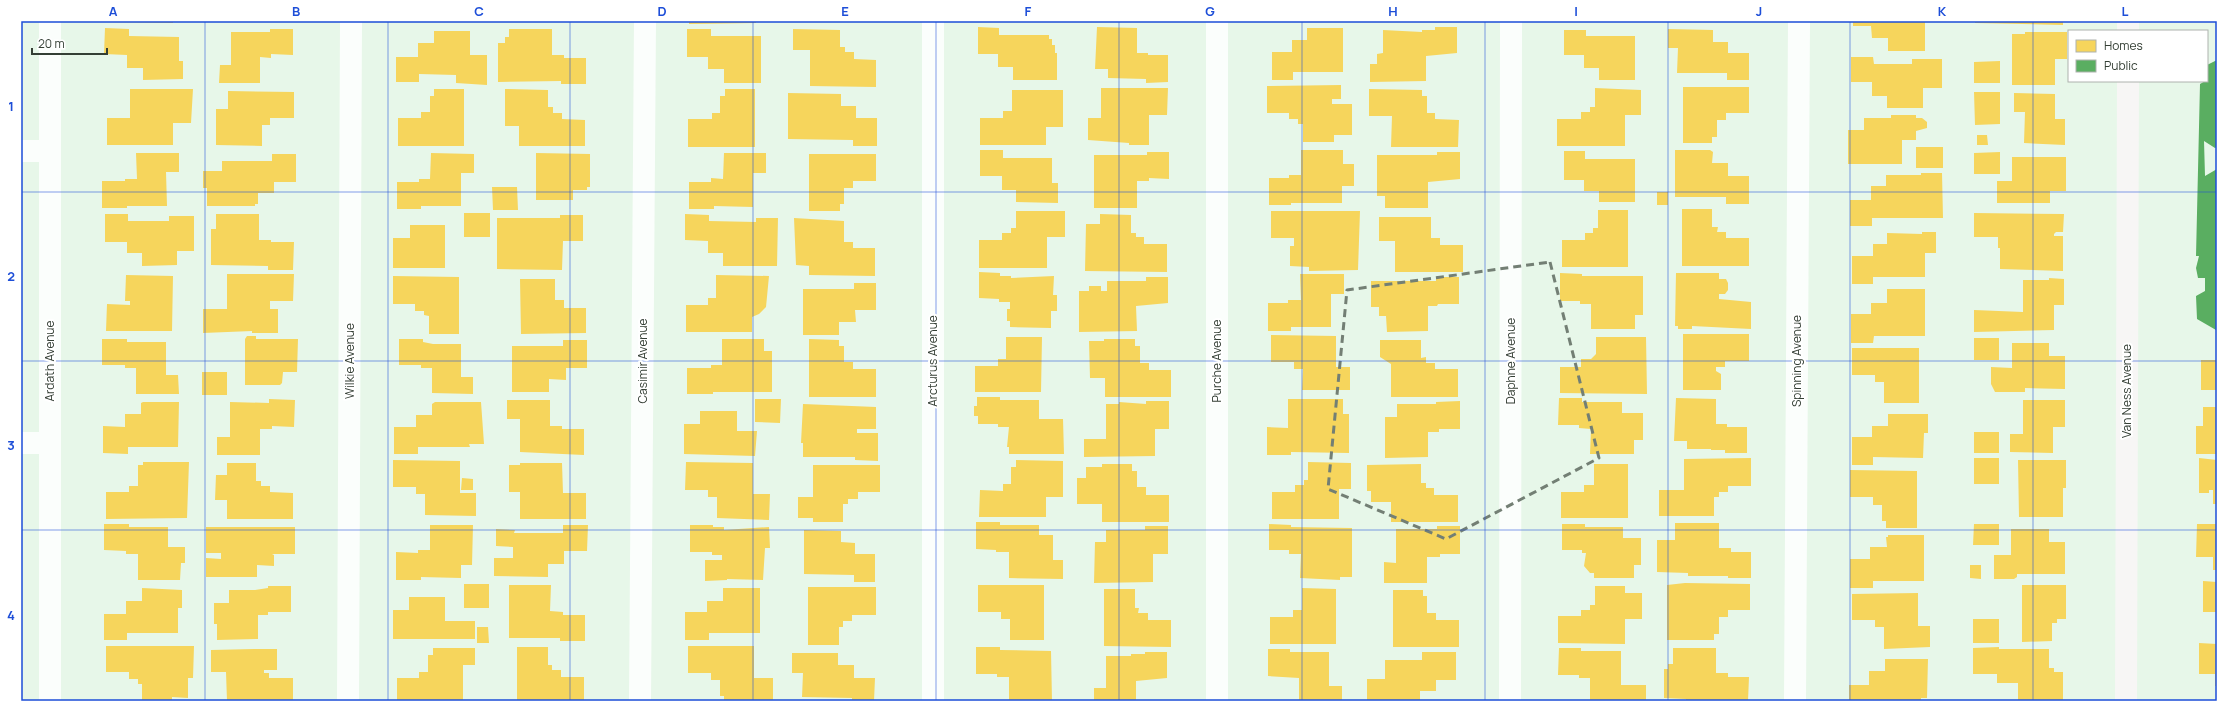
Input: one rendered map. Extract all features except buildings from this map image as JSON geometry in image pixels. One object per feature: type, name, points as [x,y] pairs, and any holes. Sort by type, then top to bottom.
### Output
[{"type":"main road","name":"Van Ness Avenue","points":[[2126,701],[2128,82]]},
{"type":"street","name":"Ardath Avenue","points":[[50,21],[50,701]]},
{"type":"street","name":"Wilkie Avenue","points":[[348,701],[352,21]]},
{"type":"street","name":"Casimir Avenue","points":[[640,701],[645,21]]},
{"type":"street","name":"Arcturus Avenue","points":[[933,21],[933,701]]},
{"type":"street","name":"Purche Avenue","points":[[1217,21],[1217,701]]},
{"type":"street","name":"Daphne Avenue","points":[[1510,701],[1511,21]]},
{"type":"street","name":"Spinning Avenue","points":[[1795,701],[1799,21]]},
{"type":"street","points":[[21,152],[50,151]]},
{"type":"street","points":[[21,443],[50,443]]},
{"type":"highlighted area","points":[[1550,262],[1599,458],[1446,539],[1328,489],[1347,290]]}]
